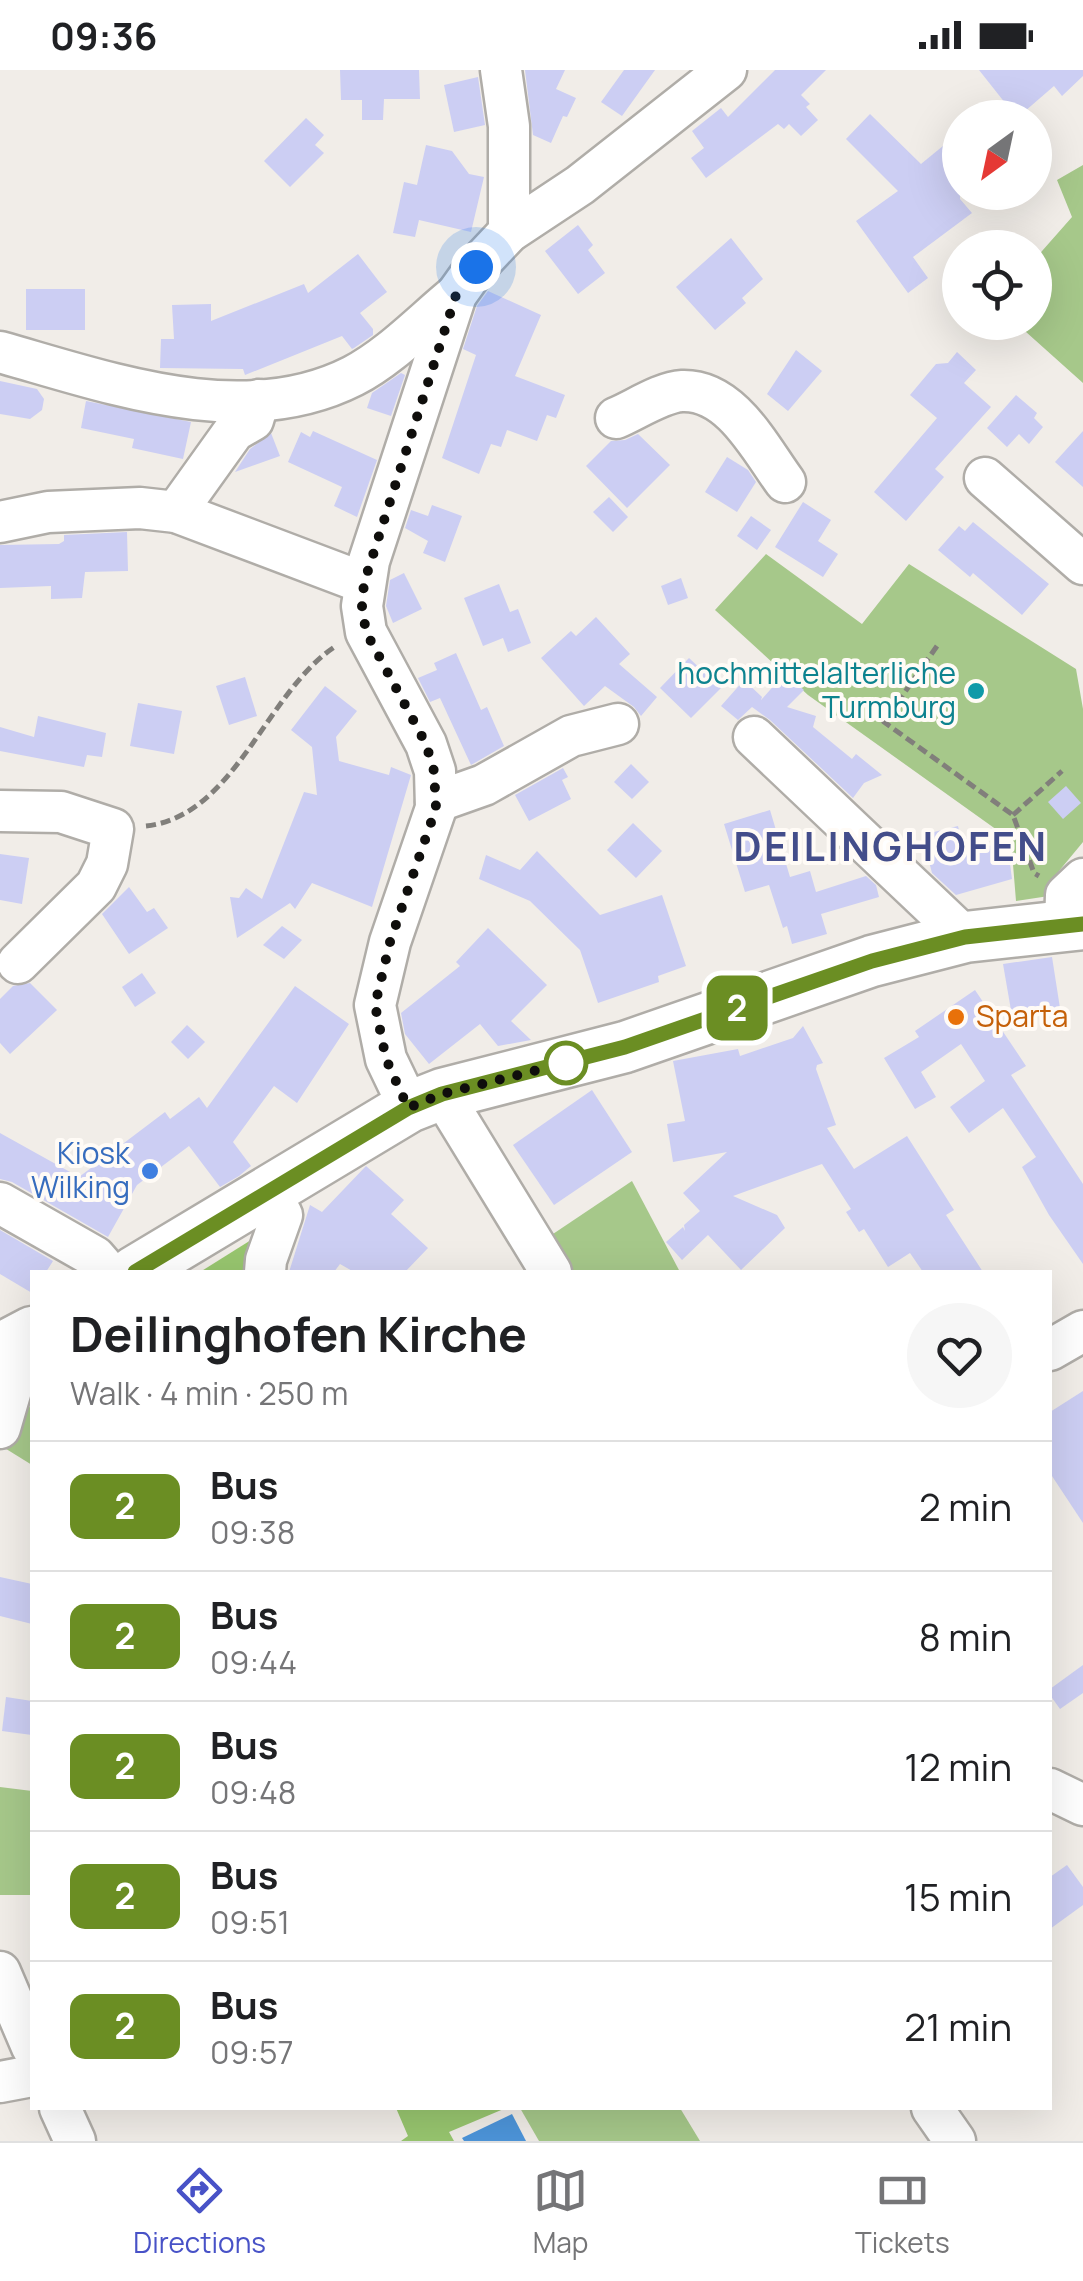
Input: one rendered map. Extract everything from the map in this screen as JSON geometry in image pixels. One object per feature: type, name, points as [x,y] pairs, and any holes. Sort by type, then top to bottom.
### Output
[{"type":"main road","points":[[137,1270],[425,1101],[625,1047],[872,961],[1074,906]]},
{"type":"street","points":[[501,70],[509,126],[509,232]]},
{"type":"street","points":[[0,352],[118,384],[223,400],[259,400],[319,390],[356,374],[456,295],[509,232],[580,185],[726,70]]},
{"type":"street","points":[[456,295],[364,583],[366,632],[426,744],[434,771],[436,802],[386,957],[375,1005],[386,1059],[425,1101],[550,1270]]},
{"type":"street","points":[[616,418],[679,391],[700,393],[732,410],[785,482]]},
{"type":"street","points":[[176,512],[234,431],[253,420],[259,400]]},
{"type":"street","points":[[985,478],[1083,564]]},
{"type":"street","points":[[0,522],[48,512],[140,508],[176,512],[364,583]]},
{"type":"street","points":[[436,802],[484,786],[572,736],[618,724]]},
{"type":"street","points":[[754,737],[965,937]]},
{"type":"street","points":[[0,810],[61,812],[113,830],[107,864],[96,886],[18,964]]},
{"type":"street","points":[[265,1270],[282,1216],[269,1192]]},
{"type":"street","points":[[0,1203],[95,1257],[106,1270]]},
{"type":"street","points":[[1052,1349],[1083,1331]]},
{"type":"street","points":[[0,1428],[11,1390],[14,1342]]},
{"type":"street","points":[[0,1972],[30,2043]]},
{"type":"street","points":[[0,2082],[30,2076]]},
{"type":"street","points":[[61,2110],[75,2141]]},
{"type":"street","points":[[933,2110],[956,2141]]},
{"type":"path","points":[[113,830],[167,824],[220,786],[283,700],[319,661],[332,648],[366,632]]},
{"type":"path","points":[[937,646],[884,722],[1013,815],[1034,873],[1074,906]]},
{"type":"path","points":[[1013,815],[1062,771]]},
{"type":"green space","points":[[1083,165],[1083,383],[1035,340],[1052,340],[1052,240],[1072,217],[1057,180]]},
{"type":"green space","points":[[766,554],[862,624],[909,564],[1076,669],[1083,709],[1083,842],[1059,871],[1049,896],[1016,901],[1011,840],[808,695],[715,610]]},
{"type":"green space","points":[[632,1181],[679,1270],[564,1270],[544,1240]]},
{"type":"green space","points":[[251,1240],[258,1253],[257,1270],[203,1270]]},
{"type":"green space","points":[[30,1406],[30,1464],[3,1447]]},
{"type":"green space","points":[[0,1787],[30,1791],[30,1895],[0,1895]]},
{"type":"green space","points":[[397,2110],[501,2110],[449,2132],[454,2141],[401,2141],[408,2136]]},
{"type":"green space","points":[[521,2110],[681,2110],[700,2141],[539,2141]]},
{"type":"water","points":[[512,2114],[526,2141],[462,2138]]},
{"type":"building","points":[[340,70],[419,70],[420,99],[384,99],[383,120],[362,120],[362,100],[341,100]]},
{"type":"building","points":[[525,70],[565,70],[556,89],[576,98],[551,143],[533,135]]},
{"type":"building","points":[[624,70],[655,70],[622,116],[601,102]]},
{"type":"building","points":[[775,70],[826,70],[801,95],[818,120],[801,136],[789,124],[784,129],[778,124],[706,178],[691,158],[704,148],[692,131],[721,108],[728,117]]},
{"type":"building","points":[[979,70],[1083,70],[1083,76],[1062,96],[1054,86],[1038,100],[1003,100]]},
{"type":"building","points":[[478,77],[485,125],[454,132],[444,85]]},
{"type":"building","points":[[870,114],[921,164],[942,147],[942,210],[972,213],[949,230],[942,230],[942,235],[913,257],[928,278],[908,293],[856,221],[898,191],[846,139]]},
{"type":"building","points":[[306,118],[324,135],[315,145],[324,153],[290,187],[264,161]]},
{"type":"building","points":[[426,145],[452,151],[469,174],[484,177],[471,232],[419,220],[415,237],[393,233],[404,182],[417,185]]},
{"type":"building","points":[[578,225],[593,245],[588,250],[605,273],[578,294],[545,251]]},
{"type":"building","points":[[731,238],[763,279],[742,298],[746,303],[715,330],[676,287]]},
{"type":"building","points":[[358,254],[387,292],[360,313],[373,329],[373,335],[354,348],[342,336],[245,375],[243,369],[160,368],[161,339],[174,339],[172,305],[211,304],[211,321],[304,284],[308,293]]},
{"type":"building","points":[[26,289],[85,289],[85,330],[26,330]]},
{"type":"building","points":[[488,291],[541,315],[515,376],[565,395],[556,418],[547,415],[537,441],[507,430],[501,447],[491,444],[479,474],[442,458],[476,355],[463,349],[477,306]]},
{"type":"building","points":[[796,350],[822,371],[788,411],[767,394]]},
{"type":"building","points":[[957,352],[976,370],[964,383],[991,407],[935,469],[944,477],[906,521],[874,492],[937,418],[910,395],[936,364],[948,363]]},
{"type":"building","points":[[401,373],[405,375],[391,416],[367,408],[372,393]]},
{"type":"building","points":[[0,381],[37,389],[44,399],[42,410],[30,419],[0,414]]},
{"type":"building","points":[[1016,395],[1037,413],[1034,418],[1043,427],[1029,444],[1019,434],[1007,447],[987,428]]},
{"type":"building","points":[[86,401],[191,422],[183,459],[132,448],[134,439],[81,428]]},
{"type":"building","points":[[313,431],[377,460],[357,517],[334,506],[342,487],[288,462],[301,432],[310,437]]},
{"type":"building","points":[[1083,431],[1083,487],[1055,462]]},
{"type":"building","points":[[271,433],[280,456],[235,472],[250,449]]},
{"type":"building","points":[[638,434],[670,465],[627,508],[586,466],[611,441]]},
{"type":"building","points":[[727,457],[748,470],[756,482],[737,512],[705,492]]},
{"type":"building","points":[[609,497],[628,517],[613,532],[593,512]]},
{"type":"building","points":[[803,502],[831,520],[818,541],[838,554],[823,577],[775,547]]},
{"type":"building","points":[[432,505],[462,516],[445,562],[423,553],[428,541],[405,528],[411,510],[428,516]]},
{"type":"building","points":[[751,516],[771,530],[757,550],[737,536]]},
{"type":"building","points":[[973,522],[1049,584],[1022,615],[973,573],[970,577],[938,550],[959,526],[965,531]]},
{"type":"building","points":[[127,532],[128,571],[85,572],[82,598],[51,599],[51,586],[0,588],[0,545],[59,544],[64,535]]},
{"type":"building","points":[[404,573],[422,609],[393,623],[386,606],[390,580]]},
{"type":"building","points":[[681,578],[688,598],[668,605],[661,586]]},
{"type":"building","points":[[499,584],[510,612],[518,609],[531,643],[508,652],[503,638],[483,646],[464,598]]},
{"type":"building","points":[[596,617],[630,654],[619,664],[657,697],[641,716],[605,686],[584,706],[541,658],[571,631],[576,636]]},
{"type":"building","points":[[456,653],[481,710],[487,707],[504,746],[471,765],[440,698],[430,702],[418,678],[437,670],[434,663]]},
{"type":"building","points":[[689,658],[721,688],[691,718],[660,688]]},
{"type":"building","points":[[785,673],[804,690],[787,707],[816,716],[813,727],[852,759],[856,754],[882,775],[864,783],[853,798],[752,707],[738,720],[721,706],[744,680],[761,700]]},
{"type":"building","points":[[245,677],[257,716],[229,725],[216,686]]},
{"type":"building","points":[[325,686],[357,711],[336,737],[339,761],[389,775],[391,767],[411,775],[372,907],[312,883],[295,909],[290,903],[237,938],[230,897],[239,898],[246,888],[262,899],[304,792],[317,795],[312,747],[291,730]]},
{"type":"building","points":[[138,703],[182,711],[174,754],[130,746]]},
{"type":"building","points":[[38,716],[106,733],[102,757],[87,755],[84,767],[0,751],[0,727],[34,737]]},
{"type":"building","points":[[631,764],[649,782],[632,799],[614,782]]},
{"type":"building","points":[[563,768],[568,777],[562,780],[571,799],[529,821],[515,795]]},
{"type":"building","points":[[1066,786],[1081,803],[1063,819],[1048,802]]},
{"type":"building","points":[[770,810],[790,877],[810,871],[816,892],[866,876],[876,885],[879,897],[821,914],[827,934],[792,944],[769,885],[745,892],[724,824]]},
{"type":"building","points":[[633,823],[662,851],[636,878],[607,850]]},
{"type":"building","points":[[958,826],[961,839],[971,837],[975,850],[1007,841],[1012,879],[956,895],[932,873],[922,835]]},
{"type":"building","points":[[537,851],[600,915],[662,895],[686,966],[658,976],[659,982],[598,1003],[580,950],[530,901],[479,879],[486,855],[520,870]]},
{"type":"building","points":[[0,854],[29,858],[22,904],[0,900]]},
{"type":"building","points":[[129,887],[147,912],[154,908],[168,928],[129,954],[102,914]]},
{"type":"building","points":[[282,926],[302,940],[284,959],[263,945]]},
{"type":"building","points":[[488,928],[547,985],[511,1021],[531,1040],[498,1046],[480,1024],[429,1064],[405,1034],[401,1013],[460,966],[456,962]]},
{"type":"building","points":[[1052,957],[1060,1008],[1012,1016],[1003,964]]},
{"type":"building","points":[[142,973],[156,993],[135,1007],[122,987]]},
{"type":"building","points":[[30,983],[57,1010],[10,1054],[0,1043],[0,999],[13,986]]},
{"type":"building","points":[[295,986],[349,1024],[297,1103],[274,1086],[233,1142],[251,1166],[239,1176],[220,1187],[189,1146],[137,1185],[108,1237],[12,1182],[0,1179],[0,1133],[79,1177],[165,1112],[170,1119],[199,1097],[207,1108]]},
{"type":"building","points":[[975,990],[1026,1066],[1011,1075],[1083,1184],[1083,1264],[1022,1167],[1036,1157],[1003,1108],[969,1133],[950,1107],[985,1081],[961,1044],[921,1072],[936,1097],[915,1109],[884,1058],[919,1037],[915,1031]]},
{"type":"building","points":[[187,1025],[205,1042],[188,1059],[171,1042]]},
{"type":"building","points":[[803,1026],[823,1063],[816,1069],[836,1125],[827,1128],[854,1169],[907,1136],[954,1210],[946,1215],[982,1270],[922,1270],[910,1253],[888,1267],[864,1229],[859,1232],[846,1212],[851,1209],[822,1164],[733,1196],[777,1215],[785,1228],[741,1270],[708,1235],[682,1260],[666,1242],[683,1227],[685,1231],[684,1225],[700,1211],[683,1193],[727,1152],[673,1162],[667,1124],[685,1121],[673,1061],[738,1049],[740,1056],[793,1038]]},
{"type":"building","points":[[592,1090],[632,1152],[554,1205],[513,1145]]},
{"type":"building","points":[[366,1166],[404,1200],[391,1214],[428,1248],[407,1270],[350,1270],[340,1264],[336,1270],[290,1270],[310,1205],[322,1212]]},
{"type":"building","points":[[0,1230],[53,1261],[47,1270],[30,1270],[30,1292],[0,1274]]},
{"type":"building","points":[[1083,1391],[1083,1523],[1052,1476],[1052,1411]]},
{"type":"building","points":[[0,1577],[30,1584],[30,1624],[0,1616]]},
{"type":"building","points":[[1083,1665],[1083,1693],[1060,1709],[1052,1698],[1052,1688]]},
{"type":"building","points":[[6,1697],[30,1701],[30,1735],[2,1731]]},
{"type":"building","points":[[1067,1865],[1083,1887],[1083,1905],[1052,1928],[1052,1876]]},
{"type":"bus line","name":"2","points":[[138,1270],[408,1108],[442,1094],[625,1047],[872,961],[965,937],[1083,924]]},
{"type":"place","name":"hochmittelalterliche Turmburg","points":[[976,691]]},
{"type":"place","name":"Sparta","points":[[956,1017]]},
{"type":"place","name":"Kiosk Wilking","points":[[150,1171]]},
{"type":"district","name":"DEILINGHOFEN","points":[[891,847]]},
{"type":"route","points":[[476,267],[456,295],[364,583],[366,632],[426,744],[437,789],[436,808],[390,942],[375,1005],[386,1059],[408,1108],[442,1094],[566,1063]]}]
